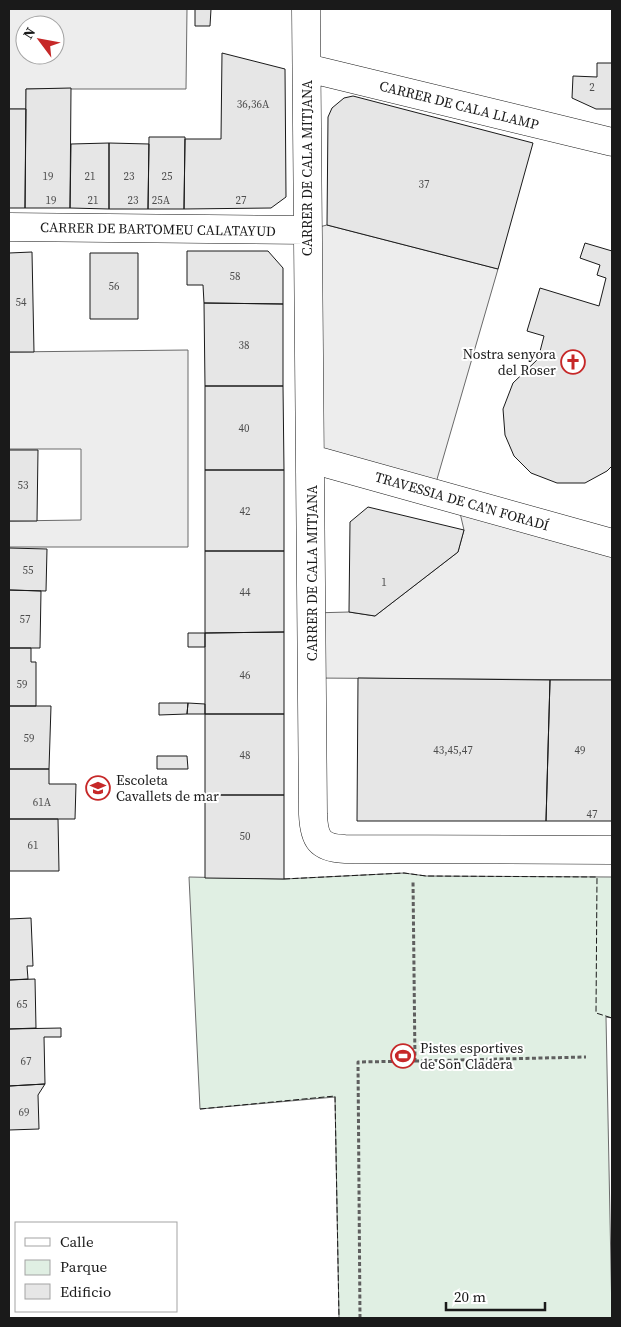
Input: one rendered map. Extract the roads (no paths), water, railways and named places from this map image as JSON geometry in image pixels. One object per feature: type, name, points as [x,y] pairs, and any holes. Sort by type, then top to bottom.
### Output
[{"type":"street","name":"CARRER DE CALA MITJANA","points":[[306,9],[314,830],[321,843],[337,849],[612,850]]},
{"type":"street","name":"CARRER DE CALA LLAMP","points":[[307,68],[612,142]]},
{"type":"street","name":"CARRER DE BARTOMEU CALATAYUD","points":[[9,227],[307,230]]},
{"type":"street","name":"TRAVESSIA DE CA'N FORADÍ","points":[[311,459],[612,543]]},
{"type":"place","name":"Nostra senyora del Roser","points":[[573,362]]},
{"type":"place","name":"Escoleta Cavallets de mar","points":[[98,788]]},
{"type":"place","name":"Pistes esportives de Son Cladera","points":[[403,1056]]}]
